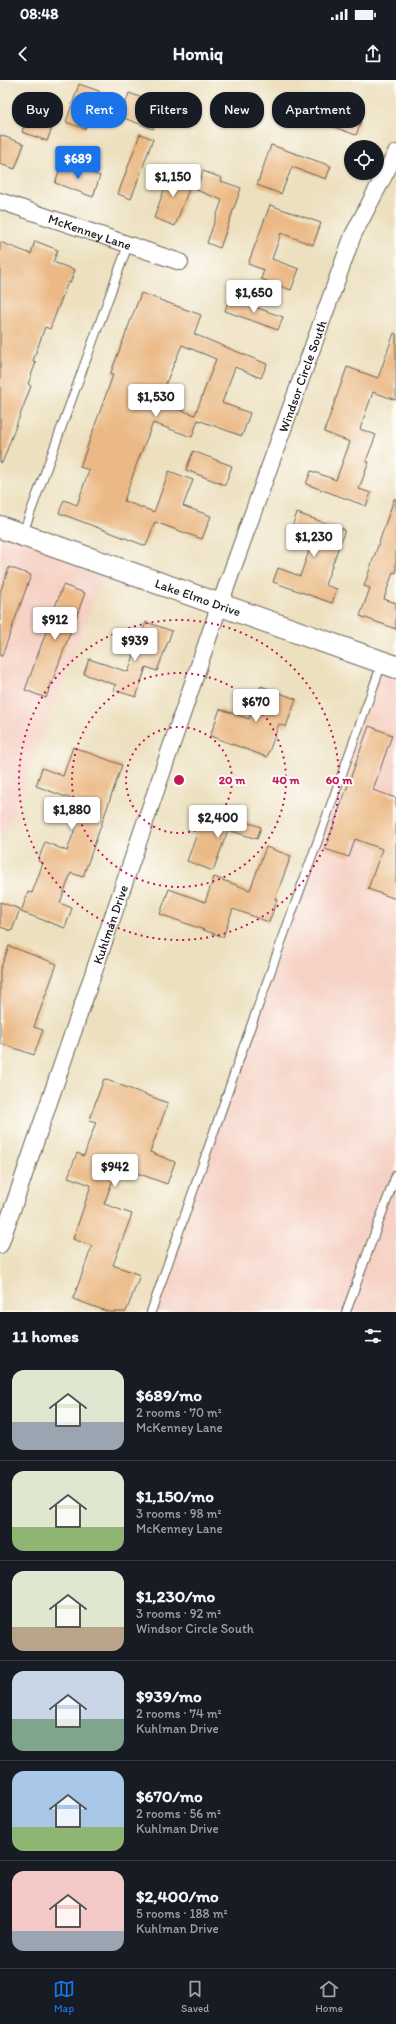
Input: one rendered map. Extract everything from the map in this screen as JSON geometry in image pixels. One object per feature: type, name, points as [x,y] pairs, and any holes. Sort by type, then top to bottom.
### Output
[{"type":"main road","name":"Lake Elmo Drive","points":[[0,527],[389,665]]},
{"type":"street","name":"Windsor Circle South","points":[[220,604],[353,235],[396,153]]},
{"type":"street","name":"McKenney Lane","points":[[0,201],[180,262]]},
{"type":"street","name":"Kuhlman Drive","points":[[0,1245],[220,604]]},
{"type":"lane","points":[[23,535],[128,245]]},
{"type":"lane","points":[[151,1312],[246,1037],[389,665]]},
{"type":"lane","points":[[346,1312],[396,1175]]},
{"type":"shaded area","points":[[0,527],[108,564],[0,848]]},
{"type":"shaded area","points":[[383,663],[396,667],[396,1312],[152,1312]]},
{"type":"building","points":[[79,84],[99,91],[99,92],[76,92]]},
{"type":"building","points":[[129,93],[135,95],[135,122],[127,119],[127,99]]},
{"type":"building","points":[[71,107],[71,124],[66,122]]},
{"type":"building","points":[[23,128],[52,128],[47,141],[22,132]]},
{"type":"building","points":[[337,128],[359,128],[356,135]]},
{"type":"building","points":[[140,134],[153,139],[131,199],[118,194]]},
{"type":"building","points":[[0,135],[24,144],[15,169],[0,164]]},
{"type":"building","points":[[271,145],[331,166],[326,179],[292,167],[281,194],[257,185]]},
{"type":"building","points":[[62,162],[100,176],[93,197],[55,183]]},
{"type":"building","points":[[171,170],[193,178],[175,226],[154,218]]},
{"type":"building","points":[[203,171],[222,178],[221,181],[241,188],[220,248],[207,243],[222,200],[196,190]]},
{"type":"building","points":[[270,205],[321,223],[313,245],[281,233],[272,259],[299,269],[291,290],[261,279],[264,270],[248,264]]},
{"type":"building","points":[[35,241],[58,250],[53,262],[75,270],[70,283],[68,282],[50,329],[45,327],[33,361],[36,362],[28,384],[31,386],[2,463],[0,462],[0,242],[31,254]]},
{"type":"building","points":[[141,293],[201,315],[194,334],[267,364],[261,378],[235,367],[222,403],[250,413],[242,436],[198,420],[192,437],[153,423],[137,463],[124,501],[154,512],[169,471],[193,480],[183,506],[211,516],[202,539],[155,522],[146,546],[59,513],[64,500],[77,505],[89,470],[80,467],[113,375],[110,375]],"holes":[[[182,345],[216,359],[195,415],[158,402]]]},
{"type":"building","points":[[229,298],[283,317],[278,330],[225,311]]},
{"type":"building","points":[[394,333],[396,334],[396,400],[373,392],[360,429],[376,435],[366,461],[369,462],[359,489],[371,493],[366,506],[306,484],[311,471],[336,480],[350,442],[324,432],[347,367],[378,378]]},
{"type":"building","points":[[193,451],[232,466],[225,485],[186,470]]},
{"type":"building","points":[[394,499],[396,499],[396,573],[393,572],[384,599],[396,603],[396,629],[360,616],[370,588],[364,586]]},
{"type":"building","points":[[297,513],[345,530],[325,585],[337,589],[332,603],[273,582],[278,568],[300,576],[312,543],[289,534]]},
{"type":"building","points":[[9,567],[31,575],[2,656],[0,656],[0,592]]},
{"type":"building","points":[[63,585],[85,593],[46,698],[25,690]]},
{"type":"building","points":[[146,622],[172,631],[157,671],[146,667],[136,697],[114,690],[116,685],[84,674],[89,659],[128,672]]},
{"type":"building","points":[[261,686],[296,699],[286,727],[279,724],[267,757],[210,736],[220,709],[249,719]]},
{"type":"building","points":[[369,726],[392,735],[373,790],[396,798],[396,899],[368,889],[382,849],[355,839],[349,857],[325,849]]},
{"type":"building","points":[[73,747],[122,765],[83,877],[71,873],[60,903],[72,908],[65,928],[21,912],[28,892],[32,893],[43,863],[38,861],[45,842],[67,851],[77,823],[73,821],[80,802],[36,786],[42,768],[63,776]]},
{"type":"building","points":[[214,811],[261,827],[257,839],[228,830],[213,871],[187,861],[200,826],[208,829]]},
{"type":"building","points":[[266,847],[291,856],[275,899],[277,900],[269,922],[233,909],[223,937],[160,914],[169,889],[205,902],[214,877],[250,890]]},
{"type":"building","points":[[0,902],[20,909],[12,931],[0,927]]},
{"type":"building","points":[[9,946],[57,964],[34,1027],[43,1030],[34,1055],[0,1043],[0,970]]},
{"type":"building","points":[[104,1079],[168,1103],[150,1152],[175,1162],[167,1184],[118,1166],[104,1204],[132,1214],[113,1265],[140,1275],[126,1312],[109,1312],[73,1299],[92,1246],[73,1239],[91,1185],[68,1177],[77,1153],[84,1156],[96,1122],[89,1120]]}]
